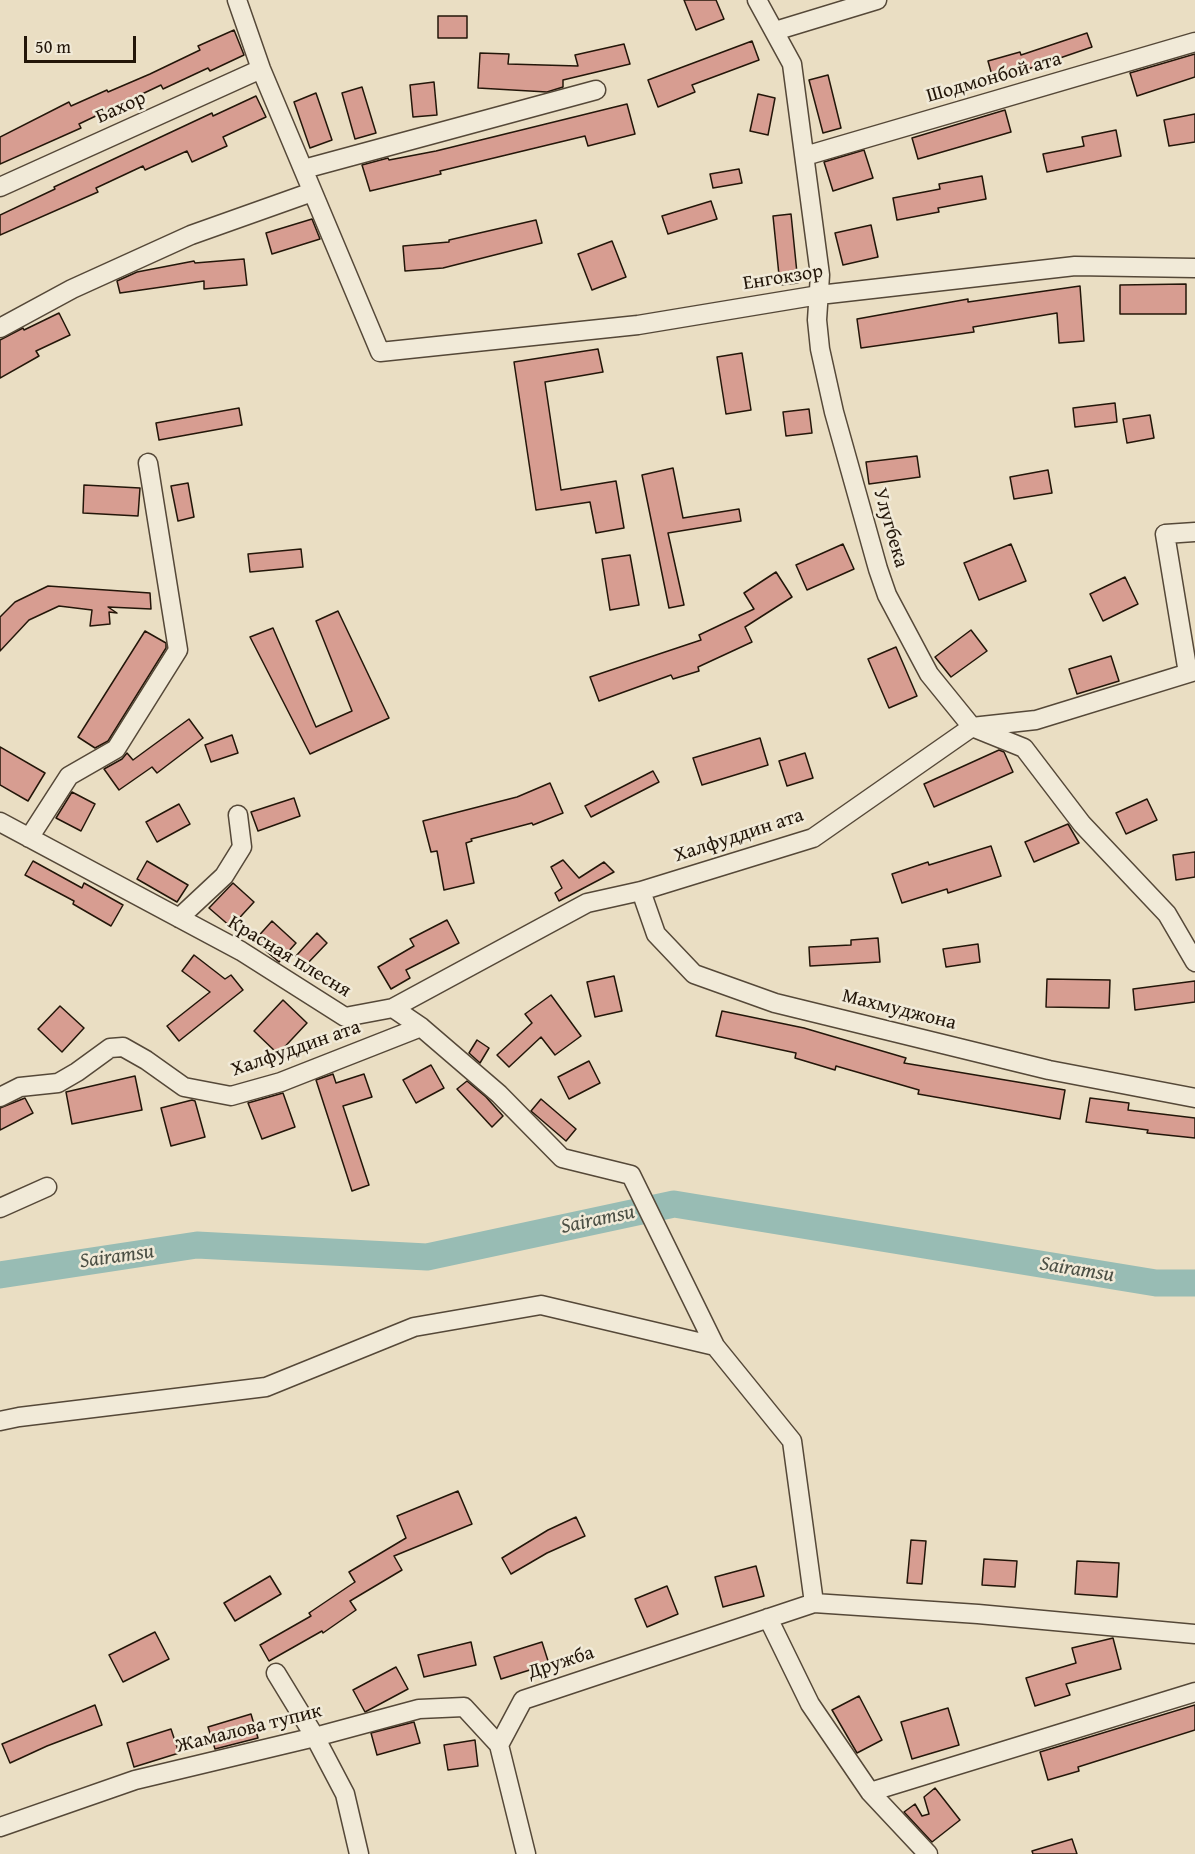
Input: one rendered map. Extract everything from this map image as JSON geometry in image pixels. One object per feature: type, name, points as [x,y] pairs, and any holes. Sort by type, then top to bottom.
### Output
[{"type":"street","points":[[0,328],[72,289],[191,235],[312,192],[261,69],[237,0]]},
{"type":"street","name":"Улугбека","points":[[757,0],[792,64],[820,275],[817,320],[819,339],[834,412],[878,569],[888,595],[929,674],[972,727],[1024,748],[1082,824],[1167,914],[1195,962]]},
{"type":"street","points":[[775,31],[877,0]]},
{"type":"street","name":"Шодмонбой ата","points":[[805,156],[1195,42]]},
{"type":"street","name":"Бахор","points":[[0,187],[261,69]]},
{"type":"street","points":[[304,169],[596,90]]},
{"type":"street","name":"Енгокзор","points":[[312,192],[380,352],[638,325],[819,295],[1075,266],[1195,268]]},
{"type":"street","points":[[29,838],[69,776],[116,748],[178,650],[148,463]]},
{"type":"street","points":[[1192,671],[1165,534],[1195,532]]},
{"type":"street","name":"Халфуддин ата","points":[[393,1008],[587,903],[641,891],[813,838],[972,727],[1036,720],[1192,671]]},
{"type":"street","points":[[179,918],[224,876],[242,847],[238,815]]},
{"type":"street","name":"Красная плесня","points":[[0,822],[241,951],[345,1017],[393,1008]]},
{"type":"street","name":"Махмуджона","points":[[641,891],[656,934],[694,974],[776,1003],[1049,1070],[1195,1098]]},
{"type":"street","points":[[393,1008],[421,1027],[499,1094],[562,1158],[631,1175],[715,1346],[792,1441],[814,1603],[978,1614],[1195,1634]]},
{"type":"street","name":"Халфуддин ата","points":[[0,1097],[20,1088],[58,1083],[110,1048],[123,1047],[184,1087],[231,1096],[280,1082],[421,1027]]},
{"type":"street","points":[[0,1208],[47,1187]]},
{"type":"street","points":[[0,1421],[266,1387],[414,1327],[541,1305],[715,1346]]},
{"type":"street","name":"Дружба","points":[[499,1745],[523,1700],[814,1603]]},
{"type":"street","points":[[768,1618],[810,1704],[870,1792],[928,1854]]},
{"type":"street","points":[[276,1673],[315,1737],[345,1794],[359,1854]]},
{"type":"street","points":[[870,1792],[1195,1692]]},
{"type":"street","name":"Жамалова тупик","points":[[0,1827],[135,1780],[315,1737],[419,1709],[464,1707],[499,1745]]},
{"type":"street","points":[[499,1745],[525,1854]]},
{"type":"building","points":[[684,0],[716,0],[724,19],[696,30]]},
{"type":"building","points":[[438,16],[467,16],[467,38],[438,38]]},
{"type":"building","points":[[234,30],[244,55],[210,71],[208,68],[163,89],[161,85],[79,124],[81,128],[0,164],[0,137],[69,102],[71,106],[150,74],[200,50],[198,46]]},
{"type":"building","points":[[1087,33],[1092,47],[993,79],[988,61],[1020,52],[1021,55]]},
{"type":"building","points":[[752,41],[759,60],[692,85],[695,92],[658,107],[648,80]]},
{"type":"building","points":[[624,44],[630,64],[563,80],[563,87],[547,92],[478,88],[480,53],[509,54],[508,64],[578,66],[575,55]]},
{"type":"building","points":[[1195,54],[1195,77],[1137,96],[1130,73]]},
{"type":"building","points":[[828,75],[841,128],[823,133],[809,80]]},
{"type":"building","points":[[434,82],[437,115],[413,117],[410,85]]},
{"type":"building","points":[[362,87],[376,133],[355,139],[342,93]]},
{"type":"building","points":[[316,93],[332,140],[310,148],[294,102]]},
{"type":"building","points":[[758,94],[775,98],[768,135],[750,131]]},
{"type":"building","points":[[256,96],[266,117],[223,137],[227,146],[192,162],[187,151],[145,170],[143,166],[96,188],[98,192],[0,235],[0,215],[55,189],[54,187],[212,113],[213,116]]},
{"type":"building","points":[[627,104],[635,134],[588,146],[585,136],[440,171],[441,174],[370,191],[362,165],[388,158],[389,160],[436,151]]},
{"type":"building","points":[[1005,110],[1011,132],[918,159],[912,138]]},
{"type":"building","points":[[1195,114],[1195,142],[1169,146],[1164,120]]},
{"type":"building","points":[[1116,130],[1121,156],[1047,172],[1043,154],[1084,146],[1082,137]]},
{"type":"building","points":[[864,150],[873,178],[833,191],[824,162]]},
{"type":"building","points":[[739,169],[742,183],[713,188],[710,174]]},
{"type":"building","points":[[982,176],[986,199],[938,208],[939,212],[897,220],[893,198],[940,189],[939,184]]},
{"type":"building","points":[[711,201],[717,219],[668,234],[662,216]]},
{"type":"building","points":[[791,214],[798,283],[780,285],[773,216]]},
{"type":"building","points":[[312,219],[320,239],[272,254],[266,233]]},
{"type":"building","points":[[536,220],[542,243],[443,268],[405,271],[403,246],[449,242],[449,240]]},
{"type":"building","points":[[871,225],[878,257],[843,265],[835,233]]},
{"type":"building","points":[[612,241],[626,277],[592,290],[578,254]]},
{"type":"building","points":[[244,259],[247,285],[204,289],[204,281],[120,293],[117,281],[137,272],[194,261],[195,263]]},
{"type":"building","points":[[1186,284],[1186,314],[1120,314],[1120,285]]},
{"type":"building","points":[[1080,286],[1084,341],[1059,343],[1057,313],[973,327],[974,332],[861,348],[857,319],[968,299],[968,302]]},
{"type":"building","points":[[59,313],[70,335],[36,351],[39,356],[0,378],[0,340]]},
{"type":"building","points":[[598,349],[603,372],[545,382],[561,490],[616,481],[624,528],[596,533],[590,502],[536,510],[514,362]]},
{"type":"building","points":[[742,353],[751,410],[726,414],[717,357]]},
{"type":"building","points":[[1115,403],[1117,422],[1075,427],[1073,408]]},
{"type":"building","points":[[239,408],[242,425],[159,440],[156,423]]},
{"type":"building","points":[[809,409],[812,433],[786,436],[783,412]]},
{"type":"building","points":[[1150,415],[1154,438],[1127,443],[1123,419]]},
{"type":"building","points":[[917,456],[920,477],[869,484],[866,462]]},
{"type":"building","points":[[673,468],[683,518],[739,509],[741,521],[668,533],[684,605],[669,608],[642,475]]},
{"type":"building","points":[[1048,470],[1052,493],[1014,499],[1010,477]]},
{"type":"building","points":[[188,483],[194,517],[178,521],[171,486]]},
{"type":"building","points":[[84,485],[140,488],[138,516],[83,513]]},
{"type":"building","points":[[843,544],[854,569],[807,590],[796,565]]},
{"type":"building","points":[[1011,544],[1026,581],[979,600],[964,563]]},
{"type":"building","points":[[301,549],[303,567],[250,572],[248,554]]},
{"type":"building","points":[[630,555],[639,605],[610,610],[602,559]]},
{"type":"building","points":[[776,572],[792,597],[745,627],[752,642],[698,667],[699,671],[673,679],[671,675],[599,701],[590,677],[701,640],[699,635],[754,609],[744,593]]},
{"type":"building","points":[[1125,577],[1138,604],[1103,621],[1090,594]]},
{"type":"building","points":[[48,586],[150,593],[151,609],[108,607],[117,613],[109,612],[110,624],[90,626],[92,610],[59,606],[29,620],[0,651],[0,617],[15,602]]},
{"type":"building","points":[[338,611],[389,718],[310,754],[250,637],[273,628],[316,727],[352,711],[316,621]]},
{"type":"building","points":[[971,630],[987,651],[951,677],[935,657]]},
{"type":"building","points":[[145,631],[166,643],[166,648],[108,741],[95,748],[78,737]]},
{"type":"building","points":[[896,647],[917,696],[889,708],[868,659]]},
{"type":"building","points":[[1111,656],[1119,681],[1077,694],[1069,669]]},
{"type":"building","points":[[189,719],[203,738],[157,773],[152,767],[119,790],[104,769],[122,759],[127,753],[133,760]]},
{"type":"building","points":[[232,735],[238,753],[211,762],[205,745]]},
{"type":"building","points":[[760,738],[768,765],[702,785],[693,758]]},
{"type":"building","points":[[0,747],[45,773],[28,801],[0,785]]},
{"type":"building","points":[[999,750],[1004,752],[1013,772],[934,807],[924,784]]},
{"type":"building","points":[[805,753],[813,778],[787,786],[779,761]]},
{"type":"building","points":[[653,771],[659,782],[591,817],[585,806]]},
{"type":"building","points":[[550,783],[563,813],[533,825],[532,823],[471,839],[472,841],[466,843],[474,883],[444,890],[437,851],[431,852],[423,821],[517,797]]},
{"type":"building","points":[[72,792],[95,804],[81,831],[56,818]]},
{"type":"building","points":[[294,798],[300,816],[258,831],[251,812]]},
{"type":"building","points":[[1147,799],[1157,820],[1126,834],[1116,813]]},
{"type":"building","points":[[179,804],[190,824],[157,842],[146,822]]},
{"type":"building","points":[[1068,824],[1079,843],[1034,862],[1025,842]]},
{"type":"building","points":[[991,846],[1001,876],[948,893],[947,889],[902,903],[892,874]]},
{"type":"building","points":[[1195,852],[1195,877],[1176,880],[1173,855]]},
{"type":"building","points":[[563,860],[579,878],[604,862],[614,872],[559,901],[555,893],[562,888],[551,867]]},
{"type":"building","points":[[33,861],[82,888],[84,883],[123,905],[111,926],[73,904],[74,901],[25,875]]},
{"type":"building","points":[[147,861],[188,885],[177,902],[137,879]]},
{"type":"building","points":[[233,883],[254,902],[231,927],[209,908]]},
{"type":"building","points":[[447,920],[459,943],[406,970],[410,978],[391,989],[378,967],[414,946],[410,939]]},
{"type":"building","points":[[272,921],[296,943],[279,962],[254,941]]},
{"type":"building","points":[[317,933],[327,943],[306,965],[296,956]]},
{"type":"building","points":[[878,938],[880,962],[810,966],[809,947],[851,945],[851,940]]},
{"type":"building","points":[[978,944],[980,962],[946,967],[943,949]]},
{"type":"building","points":[[194,955],[225,979],[231,975],[243,990],[179,1041],[167,1026],[210,992],[182,971]]},
{"type":"building","points":[[614,976],[622,1011],[595,1017],[587,982]]},
{"type":"building","points":[[1047,979],[1110,980],[1109,1008],[1046,1007]]},
{"type":"building","points":[[1195,981],[1195,1002],[1135,1010],[1133,989]]},
{"type":"building","points":[[551,995],[581,1036],[555,1055],[541,1037],[509,1067],[497,1055],[532,1023],[525,1014]]},
{"type":"building","points":[[283,1000],[307,1023],[278,1054],[254,1031]]},
{"type":"building","points":[[60,1006],[84,1028],[62,1052],[38,1029]]},
{"type":"building","points":[[722,1011],[804,1028],[906,1058],[904,1063],[1065,1090],[1060,1119],[918,1094],[919,1090],[836,1066],[835,1070],[795,1058],[796,1053],[716,1036]]},
{"type":"building","points":[[477,1040],[489,1048],[480,1063],[469,1053]]},
{"type":"building","points":[[589,1061],[600,1083],[569,1099],[558,1077]]},
{"type":"building","points":[[431,1065],[444,1088],[416,1103],[403,1080]]},
{"type":"building","points":[[333,1074],[336,1083],[364,1074],[372,1097],[343,1106],[369,1185],[352,1191],[316,1080]]},
{"type":"building","points":[[135,1076],[142,1110],[72,1124],[66,1092]]},
{"type":"building","points":[[467,1081],[503,1116],[492,1127],[457,1089]]},
{"type":"building","points":[[283,1093],[295,1127],[262,1139],[248,1103]]},
{"type":"building","points":[[25,1098],[33,1113],[0,1130],[0,1108]]},
{"type":"building","points":[[1090,1098],[1129,1103],[1128,1110],[1195,1118],[1195,1138],[1147,1133],[1148,1130],[1086,1122]]},
{"type":"building","points":[[541,1099],[576,1129],[566,1141],[531,1111]]},
{"type":"building","points":[[195,1101],[205,1137],[171,1146],[161,1108]]},
{"type":"building","points":[[458,1491],[472,1524],[394,1556],[402,1570],[350,1601],[356,1610],[323,1633],[322,1631],[269,1661],[260,1645],[311,1616],[309,1613],[355,1582],[349,1572],[406,1538],[397,1516]]},
{"type":"building","points":[[576,1517],[585,1536],[547,1553],[511,1574],[502,1558],[548,1530]]},
{"type":"building","points":[[911,1540],[926,1541],[922,1584],[907,1583]]},
{"type":"building","points":[[984,1559],[1017,1561],[1015,1587],[982,1585]]},
{"type":"building","points":[[1077,1561],[1119,1563],[1117,1597],[1075,1594]]},
{"type":"building","points":[[756,1566],[764,1596],[723,1607],[715,1577]]},
{"type":"building","points":[[270,1576],[281,1594],[235,1621],[224,1603]]},
{"type":"building","points":[[667,1586],[678,1614],[647,1627],[635,1599]]},
{"type":"building","points":[[155,1632],[169,1659],[123,1682],[109,1655]]},
{"type":"building","points":[[1113,1638],[1121,1669],[1066,1684],[1070,1695],[1035,1706],[1026,1678],[1076,1663],[1072,1648]]},
{"type":"building","points":[[471,1642],[476,1665],[424,1677],[418,1655]]},
{"type":"building","points":[[542,1642],[549,1664],[501,1679],[494,1657]]},
{"type":"building","points":[[396,1667],[408,1689],[365,1712],[353,1690]]},
{"type":"building","points":[[859,1696],[882,1740],[857,1753],[832,1710]]},
{"type":"building","points":[[95,1705],[102,1725],[10,1763],[2,1744]]},
{"type":"building","points":[[1195,1705],[1195,1730],[1078,1767],[1079,1771],[1048,1780],[1040,1752]]},
{"type":"building","points":[[948,1708],[959,1745],[912,1759],[901,1722]]},
{"type":"building","points":[[251,1714],[258,1738],[215,1749],[208,1727]]},
{"type":"building","points":[[414,1722],[420,1743],[377,1755],[371,1733]]},
{"type":"building","points":[[171,1729],[179,1753],[134,1767],[127,1743]]},
{"type":"building","points":[[475,1740],[478,1766],[448,1770],[444,1745]]},
{"type":"building","points":[[935,1788],[960,1820],[932,1842],[904,1812],[915,1804],[922,1816],[929,1814],[924,1797]]},
{"type":"building","points":[[1072,1839],[1077,1854],[1033,1854],[1032,1851]]},
{"type":"waterway","name":"Sairamsu","points":[[0,1275],[197,1245],[427,1257],[674,1204],[1156,1283],[1195,1283]]}]
